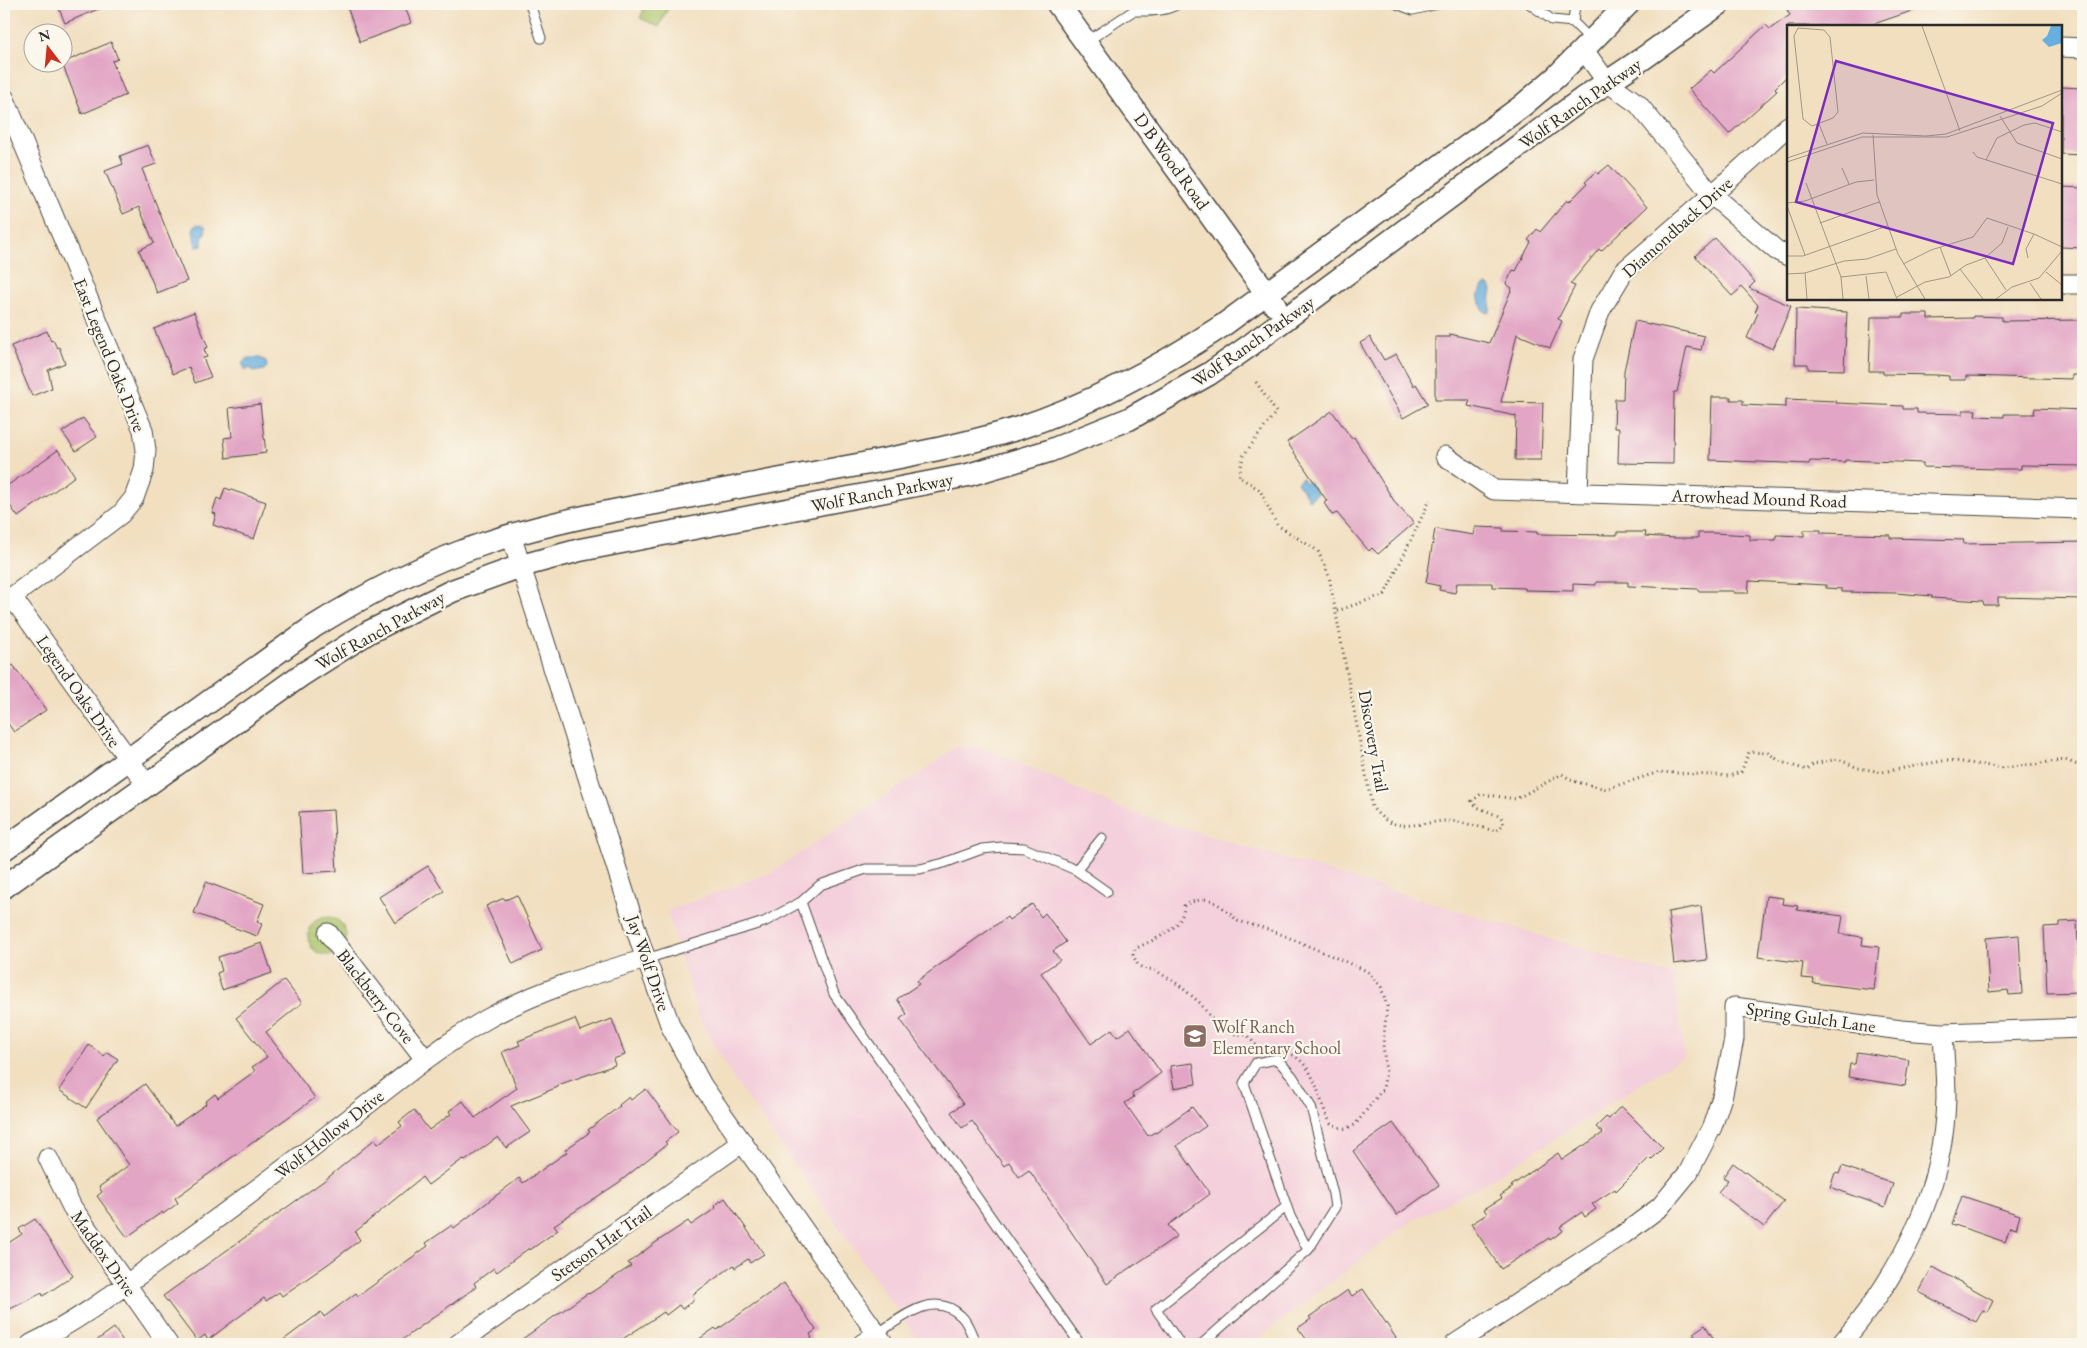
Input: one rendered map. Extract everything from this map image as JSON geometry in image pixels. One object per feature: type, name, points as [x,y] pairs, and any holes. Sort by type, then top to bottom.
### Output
[{"type":"street","name":"D B Wood Road","points":[[1058,4],[1285,318]]},
{"type":"street","name":"Wolf Ranch Parkway","points":[[4,849],[288,644],[337,612],[420,569],[480,544],[596,514],[918,454],[1016,429],[1076,407],[1146,372],[1198,342],[1267,294],[1522,106],[1556,77],[1628,4]]},
{"type":"street","name":"Wolf Ranch Parkway","points":[[4,887],[316,665],[362,636],[452,591],[521,566],[580,550],[939,482],[1022,460],[1105,430],[1152,407],[1209,374],[1505,155],[1720,4]]},
{"type":"street","points":[[1587,44],[1607,82],[1638,104],[1712,195],[1776,250],[1787,256]]},
{"type":"street","points":[[2062,47],[2083,48]]},
{"type":"street","name":"East Legend Oaks Drive","points":[[4,97],[143,430],[146,450],[144,470],[138,489],[122,514],[8,600]]},
{"type":"street","name":"Diamondback Drive","points":[[1578,492],[1583,359],[1600,311],[1624,271],[1787,127]]},
{"type":"street","points":[[2062,284],[2083,284]]},
{"type":"street","name":"Arrowhead Mound Road","points":[[1445,456],[1494,490],[2083,509]]},
{"type":"street","name":"Jay Wolf Drive","points":[[511,535],[646,959],[671,1027],[702,1085],[743,1142],[874,1341]]},
{"type":"street","name":"Legend Oaks Drive","points":[[8,600],[147,785]]},
{"type":"street","name":"Blackberry Cove","points":[[328,933],[425,1059]]},
{"type":"street","name":"Wolf Hollow Drive","points":[[31,1344],[82,1316],[276,1176],[425,1059],[487,1019],[516,1004],[646,959]]},
{"type":"street","name":"Spring Gulch Lane","points":[[1455,1344],[1624,1234],[1660,1207],[1688,1173],[1712,1128],[1723,1094],[1734,1040],[1734,1007],[1902,1030],[1944,1033],[2083,1028]]},
{"type":"street","points":[[1841,1344],[1883,1290],[1900,1262],[1932,1190],[1941,1143],[1946,1099],[1944,1033]]},
{"type":"street","name":"Stetson Hat Trail","points":[[458,1344],[743,1142]]},
{"type":"street","name":"Maddox Drive","points":[[48,1158],[72,1207],[168,1344]]},
{"type":"lane","points":[[530,4],[541,38]]},
{"type":"lane","points":[[1086,42],[1135,7],[1153,12],[1169,9],[1178,4]]},
{"type":"lane","points":[[1397,4],[1413,10],[1438,4]]},
{"type":"lane","points":[[1530,4],[1552,20],[1573,22]]},
{"type":"lane","points":[[1575,4],[1573,22],[1587,44]]},
{"type":"lane","points":[[1076,870],[1102,838]]},
{"type":"lane","points":[[646,959],[764,922],[801,902],[820,884],[866,869],[920,869],[944,863],[982,849],[1024,848],[1076,870],[1107,892]]},
{"type":"lane","points":[[801,902],[834,994],[1080,1344]]},
{"type":"lane","points":[[1202,1344],[1308,1250],[1335,1207],[1311,1107],[1293,1077],[1277,1060],[1256,1063],[1244,1083],[1286,1207],[1308,1250]]},
{"type":"lane","points":[[1180,1344],[1156,1309],[1286,1207]]},
{"type":"lane","points":[[874,1341],[923,1305],[947,1307],[962,1317],[976,1344]]},
{"type":"path","name":"Discovery Trail","points":[[1256,382],[1276,412],[1243,456],[1239,477],[1260,490],[1277,525],[1318,551],[1329,576],[1372,807],[1379,816],[1391,824],[1420,825],[1447,821],[1496,831],[1504,824],[1501,817],[1477,807],[1472,801],[1480,794],[1516,799],[1562,774],[1573,781],[1606,789],[1659,772],[1729,776],[1741,772],[1749,752],[1768,753],[1781,762],[1807,770],[1813,764],[1838,759],[1858,768],[1882,772],[1948,760],[2004,768],[2065,760],[2083,767]]},
{"type":"path","points":[[1337,611],[1385,594],[1430,500]]},
{"type":"path","points":[[1204,899],[1212,900],[1238,921],[1271,930],[1367,971],[1381,987],[1387,1006],[1383,1045],[1386,1072],[1383,1089],[1362,1117],[1350,1128],[1331,1124],[1324,1110],[1316,1080],[1298,1059],[1284,1052],[1266,1051],[1255,1043],[1247,1035],[1226,1033],[1220,1029],[1200,1003],[1179,985],[1156,970],[1142,968],[1135,960],[1133,955],[1135,949],[1167,934],[1184,913],[1184,906],[1190,902],[1204,899]]},
{"type":"shaded area","name":"Wolf Ranch Elementary School","points":[[956,747],[986,748],[1124,810],[1674,976],[1684,1056],[1490,1180],[1410,1222],[1250,1344],[921,1344],[733,1078],[698,1016],[667,911],[770,873]]},
{"type":"green space","points":[[646,4],[670,4],[659,27],[640,18]]},
{"type":"green space","points":[[327,917],[340,923],[346,936],[340,949],[327,955],[314,949],[308,936],[314,923]]},
{"type":"water","points":[[197,224],[205,226],[206,230],[202,239],[202,246],[196,247],[193,231]]},
{"type":"water","points":[[1483,286],[1490,286],[1492,291],[1490,311],[1487,313],[1483,310],[1478,296]]},
{"type":"water","points":[[248,358],[260,358],[266,361],[267,367],[264,370],[254,372],[250,368],[246,371],[242,363]]},
{"type":"water","points":[[1302,478],[1305,483],[1309,481],[1317,494],[1309,500],[1297,482]]},
{"type":"building","points":[[57,4],[110,4],[67,22],[65,22]]},
{"type":"building","points":[[346,4],[404,4],[411,23],[360,42]]},
{"type":"building","points":[[1795,4],[1926,4],[1926,6],[1871,25],[1787,25],[1787,76],[1775,88],[1777,91],[1729,134],[1689,89],[1711,70],[1714,73],[1766,25],[1770,29],[1790,15],[1787,10]]},
{"type":"building","points":[[111,42],[118,59],[112,61],[126,95],[82,114],[66,72],[72,72],[72,59]]},
{"type":"building","points":[[2062,87],[2083,88],[2083,155],[2062,154]]},
{"type":"building","points":[[148,145],[156,164],[142,169],[187,281],[157,293],[139,250],[154,243],[139,207],[123,214],[105,171],[123,164],[120,156]]},
{"type":"building","points":[[1609,165],[1647,207],[1601,251],[1599,249],[1570,284],[1575,286],[1558,319],[1562,321],[1550,348],[1517,334],[1501,402],[1543,403],[1541,460],[1515,460],[1516,416],[1468,406],[1470,400],[1435,400],[1435,337],[1450,337],[1450,334],[1489,343],[1512,288],[1506,284],[1513,270],[1516,271],[1531,242],[1528,240],[1537,229],[1540,232],[1567,200],[1569,202],[1587,184],[1585,182],[1596,172],[1598,174]]},
{"type":"building","points":[[2062,187],[2083,188],[2083,248],[2062,247]]},
{"type":"building","points":[[1715,238],[1755,282],[1749,288],[1791,306],[1773,349],[1747,338],[1758,313],[1755,312],[1758,305],[1742,287],[1732,296],[1695,256]]},
{"type":"building","points":[[1796,309],[1847,312],[1844,370],[1808,369],[1808,364],[1795,364]]},
{"type":"building","points":[[194,312],[208,347],[204,349],[207,357],[203,358],[211,377],[195,383],[189,367],[173,374],[154,329]]},
{"type":"building","points":[[1903,314],[1928,314],[1928,319],[1973,318],[1973,316],[2002,317],[2002,321],[2083,320],[2083,375],[2072,375],[2072,379],[1966,376],[1966,380],[1949,380],[1949,376],[1883,374],[1883,371],[1869,371],[1871,317],[1903,317]]},
{"type":"building","points":[[1635,321],[1704,336],[1701,350],[1687,347],[1677,392],[1674,392],[1673,464],[1618,463],[1619,428],[1614,428],[1615,399],[1623,399],[1624,371]]},
{"type":"building","points":[[47,331],[51,341],[53,340],[57,348],[59,347],[65,363],[48,370],[52,388],[32,396],[11,346]]},
{"type":"building","points":[[1370,337],[1384,360],[1396,354],[1414,386],[1416,384],[1428,404],[1403,418],[1360,343]]},
{"type":"building","points":[[1712,397],[1731,397],[1731,400],[1743,400],[1743,405],[1786,407],[1786,399],[1903,406],[1903,409],[1917,409],[1917,413],[1963,414],[1963,410],[1976,410],[1975,416],[2004,417],[2004,414],[2034,414],[2035,408],[2083,410],[2083,466],[2021,465],[2021,469],[1997,469],[1923,467],[1923,463],[1845,460],[1845,462],[1810,461],[1809,464],[1710,460]]},
{"type":"building","points":[[260,404],[266,453],[226,458],[224,438],[232,437],[229,408]]},
{"type":"building","points":[[1332,411],[1352,439],[1354,437],[1396,504],[1414,523],[1378,554],[1372,548],[1369,551],[1337,513],[1332,515],[1324,503],[1327,501],[1287,442]]},
{"type":"building","points":[[83,418],[97,437],[76,451],[62,432]]},
{"type":"building","points":[[58,450],[75,476],[18,517],[4,497],[4,488]]},
{"type":"building","points":[[225,488],[266,502],[254,539],[213,525],[216,514],[212,513],[217,498],[221,500]]},
{"type":"building","points":[[1475,527],[1503,528],[1503,531],[1537,532],[1537,534],[1617,535],[1617,532],[1646,532],[1645,536],[1675,538],[1698,538],[1698,533],[1713,533],[1750,535],[1750,540],[1776,540],[1776,535],[1804,536],[1804,530],[1821,530],[1821,533],[1890,535],[1890,538],[1964,540],[1963,544],[2083,542],[2083,599],[1998,597],[1998,605],[1984,605],[1983,601],[1932,598],[1932,596],[1895,593],[1842,592],[1842,589],[1826,588],[1826,585],[1749,581],[1748,593],[1628,586],[1628,582],[1596,582],[1596,585],[1573,584],[1573,591],[1492,587],[1492,583],[1457,583],[1455,593],[1439,590],[1440,586],[1426,583],[1435,529],[1474,535]]},
{"type":"building","points":[[13,665],[46,710],[14,732],[4,718],[4,671]]},
{"type":"building","points":[[333,810],[337,871],[303,873],[299,812]]},
{"type":"building","points":[[428,866],[444,891],[395,923],[379,897]]},
{"type":"building","points":[[206,882],[264,904],[257,922],[262,924],[257,936],[194,913]]},
{"type":"building","points":[[517,895],[542,950],[513,964],[486,906],[504,898],[505,900]]},
{"type":"building","points":[[1766,896],[1783,898],[1782,904],[1798,906],[1797,910],[1843,916],[1840,934],[1863,937],[1862,945],[1879,947],[1874,990],[1813,983],[1814,979],[1801,978],[1803,963],[1758,957]]},
{"type":"building","points":[[1032,904],[1041,917],[1045,913],[1066,942],[1053,951],[1060,960],[1041,973],[1091,1044],[1112,1029],[1117,1037],[1130,1028],[1161,1073],[1132,1094],[1134,1097],[1125,1103],[1148,1136],[1156,1133],[1192,1107],[1206,1126],[1177,1146],[1210,1194],[1168,1225],[1177,1236],[1107,1284],[1029,1170],[1019,1177],[1009,1162],[1004,1166],[972,1121],[962,1128],[951,1112],[963,1104],[900,1019],[907,1014],[897,999],[919,984],[917,981],[1007,917],[1009,920]]},
{"type":"building","points":[[1701,906],[1707,960],[1674,964],[1668,912]]},
{"type":"building","points":[[2077,921],[2080,992],[2047,993],[2044,927],[2060,926],[2060,922]]},
{"type":"building","points":[[2019,935],[2022,994],[2009,995],[2008,990],[1989,992],[1986,938]]},
{"type":"building","points":[[262,943],[272,973],[222,990],[217,973],[222,971],[218,957]]},
{"type":"building","points":[[284,980],[302,1003],[266,1032],[315,1098],[175,1198],[178,1203],[127,1237],[97,1196],[102,1192],[99,1187],[129,1165],[97,1118],[145,1084],[175,1126],[206,1104],[205,1102],[215,1094],[218,1098],[255,1071],[252,1067],[267,1057],[236,1018]]},
{"type":"building","points":[[575,1019],[580,1031],[612,1019],[625,1055],[613,1059],[615,1065],[558,1085],[558,1087],[511,1106],[530,1132],[506,1148],[498,1137],[465,1161],[463,1159],[428,1185],[422,1177],[355,1232],[360,1240],[328,1264],[282,1296],[279,1292],[266,1301],[264,1298],[208,1340],[205,1335],[197,1341],[163,1296],[325,1180],[375,1139],[378,1144],[402,1126],[399,1122],[414,1110],[429,1130],[451,1114],[449,1111],[463,1101],[475,1118],[517,1088],[502,1052],[520,1045],[518,1041]]},
{"type":"building","points":[[89,1045],[104,1056],[107,1052],[118,1059],[86,1108],[59,1090]]},
{"type":"building","points":[[1857,1052],[1909,1060],[1905,1086],[1848,1077],[1850,1064],[1855,1064]]},
{"type":"building","points":[[1193,1063],[1196,1084],[1174,1088],[1170,1066]]},
{"type":"building","points":[[646,1089],[678,1132],[665,1142],[667,1144],[618,1183],[554,1225],[558,1230],[530,1250],[529,1248],[497,1272],[494,1268],[474,1283],[476,1287],[399,1342],[396,1338],[387,1344],[278,1344],[321,1312],[324,1317],[356,1293],[358,1296],[428,1246],[426,1243],[452,1225],[454,1228],[519,1178],[523,1183],[567,1152],[565,1150],[590,1132],[588,1130],[629,1097],[631,1100]]},
{"type":"building","points":[[1621,1106],[1663,1148],[1651,1160],[1649,1158],[1616,1191],[1615,1189],[1592,1204],[1596,1209],[1585,1217],[1582,1212],[1560,1227],[1563,1231],[1501,1269],[1471,1224],[1487,1214],[1484,1209],[1502,1198],[1500,1196],[1513,1187],[1511,1186],[1558,1153],[1562,1160],[1603,1133],[1596,1127],[1606,1117],[1609,1119]]},
{"type":"building","points":[[1393,1123],[1439,1185],[1397,1215],[1353,1151]]},
{"type":"building","points":[[1733,1163],[1784,1201],[1764,1227],[1718,1192],[1728,1180],[1723,1177]]},
{"type":"building","points":[[1842,1166],[1893,1184],[1885,1207],[1830,1187],[1835,1173],[1839,1174]]},
{"type":"building","points":[[1962,1196],[2020,1215],[2016,1229],[2010,1227],[2005,1242],[1952,1224]]},
{"type":"building","points":[[725,1198],[764,1254],[750,1263],[748,1259],[735,1268],[734,1265],[692,1295],[695,1299],[682,1309],[679,1305],[666,1315],[664,1312],[615,1344],[515,1344],[588,1293],[631,1266],[628,1263],[655,1243],[688,1221],[691,1225],[716,1208],[714,1206]]},
{"type":"building","points":[[35,1219],[73,1276],[43,1296],[42,1293],[8,1310],[4,1302],[4,1246],[22,1234],[19,1229]]},
{"type":"building","points":[[1933,1267],[1993,1300],[1987,1312],[1983,1310],[1976,1322],[1919,1292]]},
{"type":"building","points":[[784,1283],[816,1330],[810,1334],[812,1338],[803,1344],[692,1344],[715,1328],[717,1330]]},
{"type":"building","points":[[1363,1289],[1396,1338],[1387,1344],[1310,1344],[1298,1328],[1311,1319],[1309,1317],[1348,1290],[1352,1296]]},
{"type":"building","points":[[1705,1325],[1717,1344],[1682,1344],[1695,1336],[1693,1333]]},
{"type":"building","points":[[114,1328],[125,1344],[92,1344]]},
{"type":"place","name":"Wolf Ranch Elementary School","points":[[1195,1036]]}]
